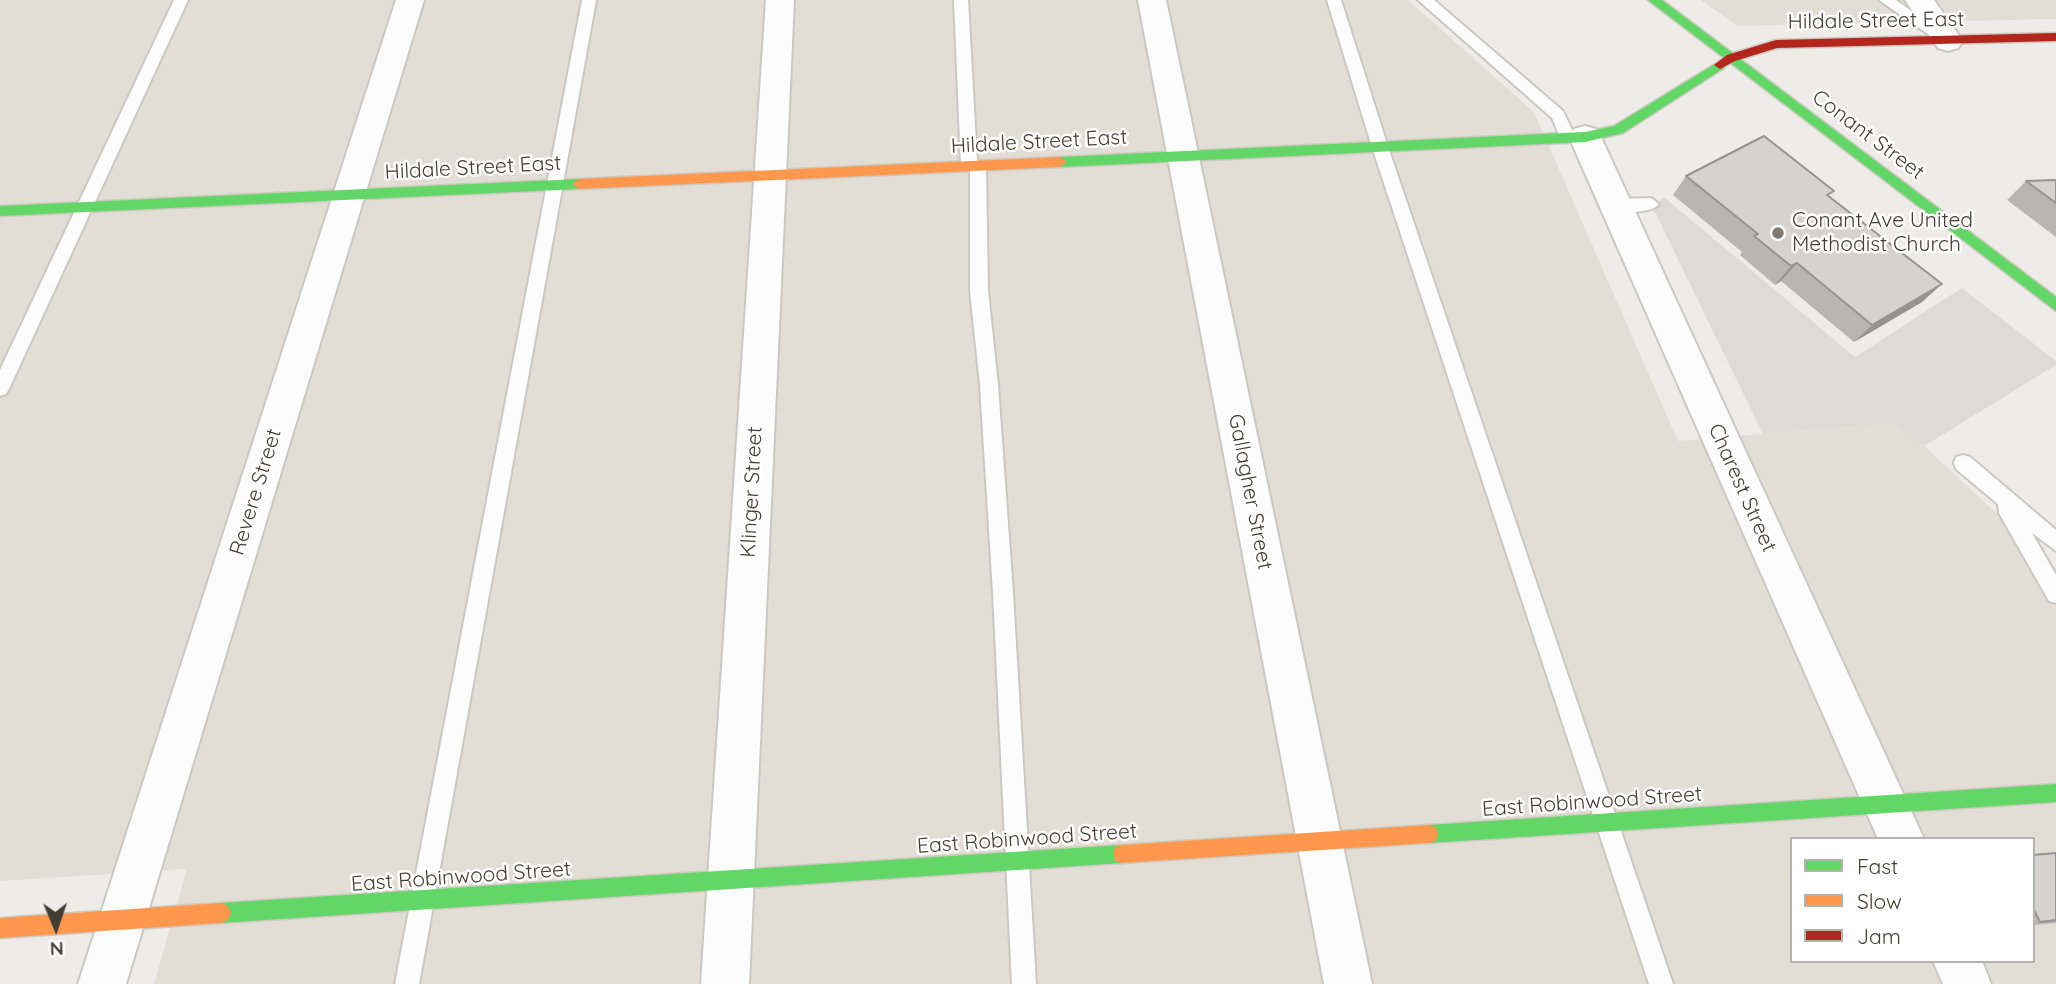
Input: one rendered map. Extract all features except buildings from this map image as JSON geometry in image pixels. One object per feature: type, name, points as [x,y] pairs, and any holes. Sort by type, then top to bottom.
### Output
[{"type":"street","name":"Revere Street","points":[[102,984],[410,0]]},
{"type":"street","name":"Klinger Street","points":[[725,984],[780,0]]},
{"type":"street","name":"Gallagher Street","points":[[1152,0],[1348,984]]},
{"type":"street","name":"Conant Street","points":[[1654,0],[2056,304]]},
{"type":"street","points":[[1919,0],[1951,41]]},
{"type":"street","name":"Hildale Street East","points":[[0,211],[1577,137],[1618,130],[1731,58],[1776,44],[2056,37]]},
{"type":"street","name":"Charest Street","points":[[1577,137],[1633,205],[1893,822]]},
{"type":"street","name":"East Robinwood Street","points":[[0,928],[1608,822],[1893,822],[2056,793]]},
{"type":"street","points":[[1958,963],[1967,984]]},
{"type":"lane","points":[[0,389],[181,0]]},
{"type":"lane","points":[[407,984],[589,0]]},
{"type":"lane","points":[[961,0],[979,291],[989,385],[1003,593],[1024,984]]},
{"type":"lane","points":[[1334,0],[1380,147],[1661,984]]},
{"type":"lane","points":[[1425,0],[1558,115],[1577,137]]},
{"type":"lane","points":[[1886,0],[1951,41]]},
{"type":"lane","points":[[1962,463],[2056,542]]},
{"type":"lane","points":[[1999,494],[2056,594]]},
{"type":"shaded area","points":[[0,0],[1408,0],[1534,112],[1678,441],[1893,423],[1924,446],[2056,568],[2056,984],[154,984],[187,869],[0,881]]},
{"type":"shaded area","points":[[1701,0],[2056,0],[2056,19],[1737,26]]},
{"type":"shaded area","points":[[1665,198],[1855,357],[1962,288],[2056,361],[2056,365],[1924,446],[1893,423],[1763,434],[1651,204]]},
{"type":"traffic: fast","points":[[1654,0],[2056,305]]},
{"type":"traffic: fast","points":[[1060,162],[1585,137],[1618,130],[1720,65]]},
{"type":"traffic: fast","points":[[0,211],[579,184]]},
{"type":"traffic: fast","points":[[1429,834],[2056,793]]},
{"type":"traffic: fast","points":[[221,913],[1122,854]]},
{"type":"traffic: slow","points":[[579,184],[1060,162]]},
{"type":"traffic: slow","points":[[1122,854],[1429,834]]},
{"type":"traffic: slow","points":[[0,928],[221,913]]},
{"type":"traffic: jam","points":[[1720,65],[1731,58],[1776,44],[2056,37]]},
{"type":"place","name":"Conant Ave United Methodist Church","points":[[1778,233]]}]
